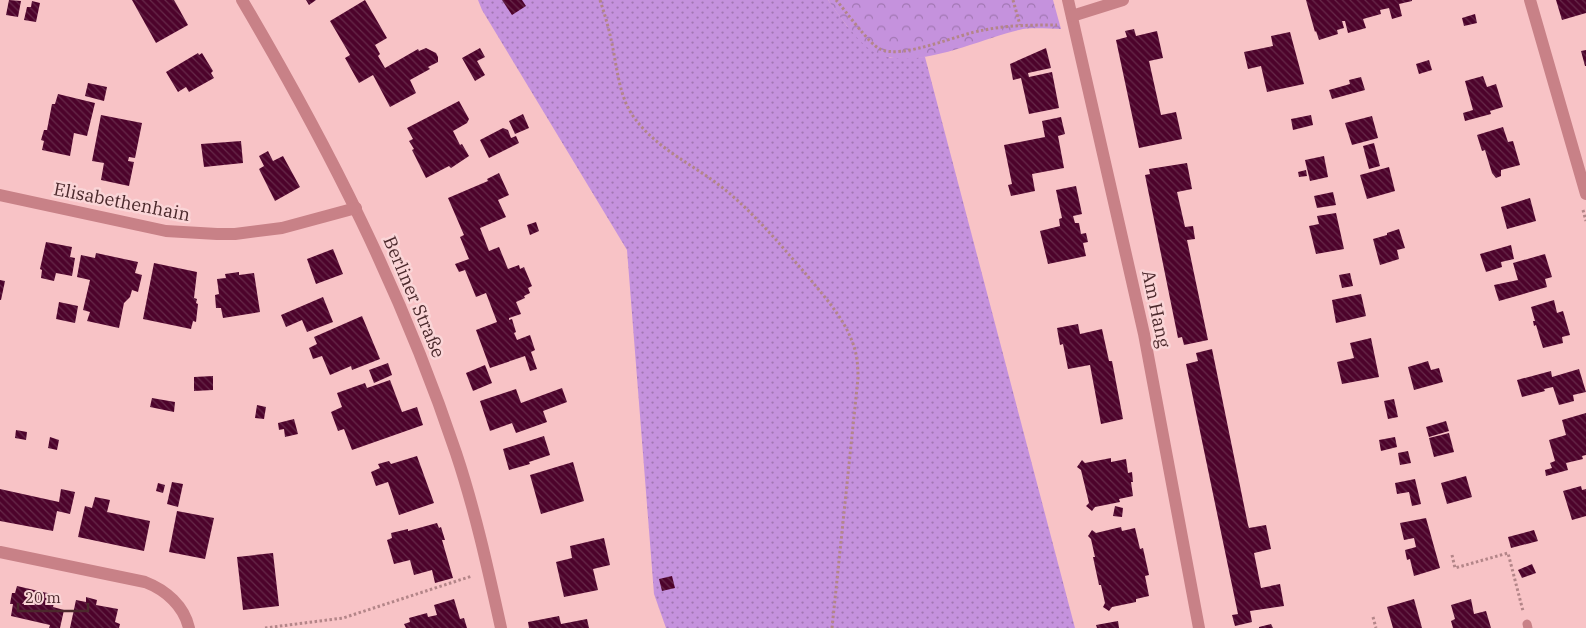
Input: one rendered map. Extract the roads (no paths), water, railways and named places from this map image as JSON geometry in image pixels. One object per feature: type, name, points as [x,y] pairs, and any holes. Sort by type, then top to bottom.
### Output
[{"type":"street","name":"Berliner Straße","points":[[242,0],[289,81],[356,208],[396,294],[440,406],[474,512],[501,628]]},
{"type":"street","name":"Am Hang","points":[[1068,0],[1144,334],[1198,628]]},
{"type":"street","points":[[1074,21],[1123,0]]},
{"type":"street","points":[[1530,0],[1586,194]]},
{"type":"street","name":"Elisabethenhain","points":[[0,196],[166,231],[209,234],[235,234],[282,228],[356,208]]},
{"type":"street","points":[[0,552],[145,582],[156,586],[165,592],[178,606],[188,622],[189,628]]}]
